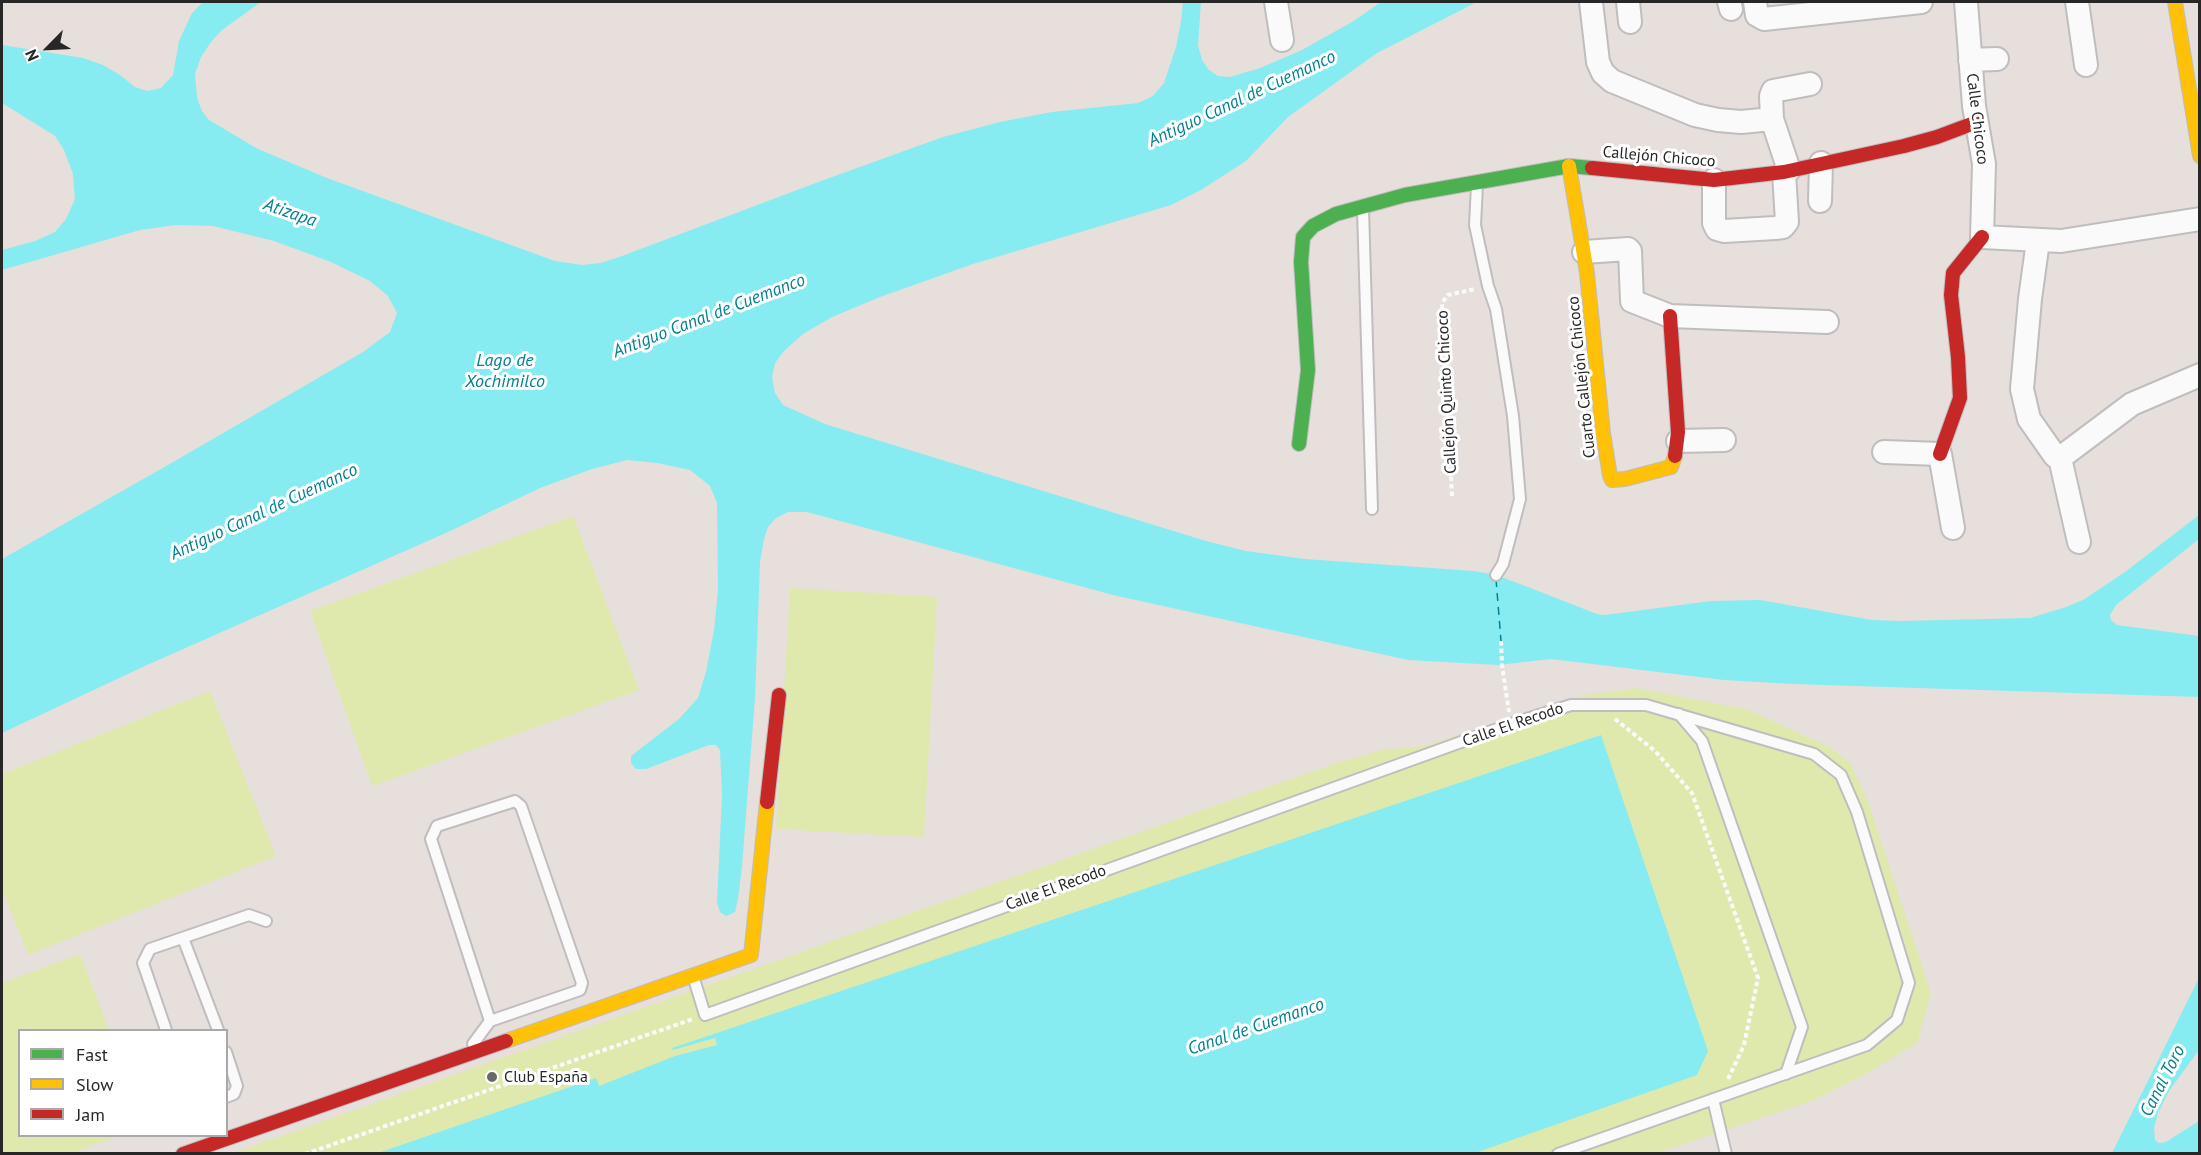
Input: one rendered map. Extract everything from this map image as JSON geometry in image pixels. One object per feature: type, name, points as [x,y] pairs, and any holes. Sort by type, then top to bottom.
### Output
[{"type":"street","points":[[1276,2],[1282,40]]},
{"type":"street","points":[[1591,2],[1598,62],[1603,73],[1612,81],[1695,115],[1741,122],[1772,118]]},
{"type":"street","points":[[1755,2],[1757,15],[1764,19],[1835,7],[1921,2]]},
{"type":"street","name":"Calle Chicoco","points":[[1966,2],[1974,106],[1984,164],[1982,237]]},
{"type":"street","points":[[2077,2],[2086,65]]},
{"type":"street","points":[[2175,2],[2196,116],[2199,156]]},
{"type":"street","points":[[1970,60],[1997,58]]},
{"type":"street","points":[[1714,180],[1714,223],[1717,229],[1724,231],[1783,227],[1787,222],[1786,171],[1772,118],[1771,96],[1773,92],[1810,84]]},
{"type":"street","name":"Callejón Chicoco","points":[[1299,444],[1308,370],[1300,262],[1303,237],[1313,226],[1335,214],[1405,195],[1569,166],[1714,180],[1786,171],[1904,146],[1977,122]]},
{"type":"street","points":[[1820,201],[1821,163]]},
{"type":"street","name":"Cuarto Callejón Chicoco","points":[[1569,166],[1584,252],[1612,480],[1625,479],[1671,467],[1675,460],[1678,441],[1670,316]]},
{"type":"street","points":[[1953,528],[1940,454],[1960,398],[1951,295],[1953,273],[1982,237],[2061,241],[2199,219]]},
{"type":"street","points":[[2038,241],[2022,389],[2029,419],[2055,456],[2060,458]]},
{"type":"street","points":[[1584,252],[1628,249],[1630,251],[1632,301],[1670,316],[1827,322]]},
{"type":"street","points":[[2060,458],[2132,404],[2199,375]]},
{"type":"street","points":[[1678,441],[1724,440]]},
{"type":"street","points":[[1884,452],[1940,454]]},
{"type":"street","points":[[2060,458],[2079,543]]},
{"type":"street","points":[[228,1133],[466,1055],[751,955],[779,695]]},
{"type":"street","points":[[183,1154],[202,1141]]},
{"type":"lane","points":[[1477,182],[1475,225],[1488,286],[1496,309],[1513,416],[1520,499],[1503,564],[1496,575]]},
{"type":"lane","points":[[1363,206],[1372,509]]},
{"type":"lane","name":"Calle El Recodo","points":[[705,1015],[1511,724],[1571,705],[1646,705],[1814,754],[1841,775],[1857,812],[1909,983],[1897,1020],[1867,1045],[1558,1154]]},
{"type":"lane","points":[[1678,714],[1702,741],[1802,1027],[1786,1074]]},
{"type":"lane","points":[[466,1055],[490,1021],[580,990],[582,983],[521,806],[515,801],[437,826],[431,839],[490,1021]]},
{"type":"lane","points":[[166,1029],[143,963],[150,949],[249,915],[266,921]]},
{"type":"lane","points":[[183,938],[218,1029]]},
{"type":"lane","points":[[693,976],[705,1015]]},
{"type":"lane","points":[[228,1058],[237,1086],[234,1094],[228,1096]]},
{"type":"lane","points":[[1716,1098],[1726,1154]]},
{"type":"path","name":"Callejón Quinto Chicoco","points":[[1452,496],[1442,303],[1448,295],[1488,286]]},
{"type":"path","points":[[1501,641],[1502,665],[1511,724]]},
{"type":"path","points":[[1595,704],[1655,751],[1692,793],[1758,978],[1744,1045],[1716,1098]]},
{"type":"path","points":[[305,1154],[705,1015]]},
{"type":"green space","points":[[573,516],[639,690],[372,786],[310,611]]},
{"type":"green space","points":[[790,588],[937,597],[924,837],[776,829]]},
{"type":"green space","points":[[1636,688],[1746,709],[1830,747],[1851,764],[1869,804],[1931,993],[1917,1043],[1866,1074],[1814,1100],[1657,1153],[230,1154],[1336,763],[1382,750],[1424,746],[1586,695]]},
{"type":"green space","points":[[210,691],[276,856],[28,955],[2,889],[2,774]]},
{"type":"green space","points":[[80,954],[109,1029],[18,1029],[18,1137],[115,1137],[71,1153],[2,1153],[2,983]]},
{"type":"water","name":"Lago de Xochimilco","points":[[203,2],[261,2],[222,30],[201,57],[195,74],[197,98],[202,111],[209,120],[258,149],[327,178],[555,261],[582,265],[601,263],[622,256],[943,137],[1000,122],[1052,112],[1138,103],[1153,96],[1164,83],[1176,47],[1183,2],[1201,2],[1198,45],[1202,60],[1209,70],[1218,76],[1230,77],[1260,68],[1302,50],[1352,22],[1381,2],[1477,2],[1377,53],[1288,117],[1246,161],[1201,190],[1171,205],[973,264],[880,297],[832,317],[803,334],[784,351],[775,363],[772,377],[775,393],[783,405],[825,424],[1206,541],[1246,551],[1305,559],[1474,571],[1496,575],[1597,614],[1605,615],[1711,601],[1760,600],[1872,620],[2030,618],[2083,600],[2125,572],[2199,515],[2199,539],[2116,605],[2110,615],[2111,620],[2117,625],[2199,636],[2199,697],[1724,680],[1551,659],[1498,665],[1408,660],[1113,595],[807,512],[788,512],[776,518],[768,527],[760,562],[755,698],[742,866],[735,912],[726,916],[720,912],[717,903],[722,795],[720,750],[716,745],[709,745],[646,769],[636,769],[631,763],[631,756],[679,719],[698,698],[706,672],[714,630],[718,590],[717,503],[710,486],[690,470],[627,460],[592,469],[540,488],[448,532],[147,665],[2,733],[2,559],[363,352],[390,332],[397,313],[388,296],[370,281],[331,262],[274,241],[213,226],[176,225],[140,230],[2,270],[2,250],[35,241],[55,232],[66,219],[75,199],[73,174],[64,150],[55,136],[2,103],[2,45],[83,58],[103,65],[135,87],[147,91],[161,88],[173,75],[179,41],[192,13]]},
{"type":"water","name":"Canal de Cuemanco","points":[[1601,735],[1708,1051],[1697,1075],[1475,1153],[378,1153],[596,1078],[599,1086],[675,1056],[717,1045],[715,1038],[673,1050],[672,1048]]},
{"type":"water","name":"Canal Toro","points":[[2199,978],[2199,1050],[2169,1091],[2158,1113],[2154,1128],[2155,1140],[2159,1143],[2166,1142],[2199,1121],[2199,1153],[2112,1153]]},
{"type":"ferry route","points":[[1496,579],[1501,641]]},
{"type":"traffic: fast","points":[[1299,444],[1308,370],[1301,262],[1303,237],[1313,226],[1336,214],[1405,195],[1569,166],[1592,168]]},
{"type":"traffic: slow","points":[[2175,2],[2200,156]]},
{"type":"traffic: slow","points":[[1569,166],[1587,273],[1603,433],[1610,476],[1612,480],[1625,479],[1671,467],[1675,456]]},
{"type":"traffic: slow","points":[[506,1041],[751,955],[767,802]]},
{"type":"traffic: jam","points":[[1592,168],[1714,180],[1784,172],[1904,146],[1977,122]]},
{"type":"traffic: jam","points":[[1940,454],[1960,398],[1951,295],[1953,273],[1982,237]]},
{"type":"traffic: jam","points":[[1670,316],[1678,432],[1675,456]]},
{"type":"traffic: jam","points":[[767,802],[779,695]]},
{"type":"traffic: jam","points":[[183,1154],[506,1041]]},
{"type":"place","name":"Club España","points":[[492,1077]]},
{"type":"water label","name":"Antiguo Canal de Cuemanco","points":[[1242,99]]},
{"type":"water label","name":"Atizapa","points":[[290,213]]},
{"type":"water label","name":"Antiguo Canal de Cuemanco","points":[[709,316]]},
{"type":"water label","name":"Antiguo Canal de Cuemanco","points":[[264,512]]}]
